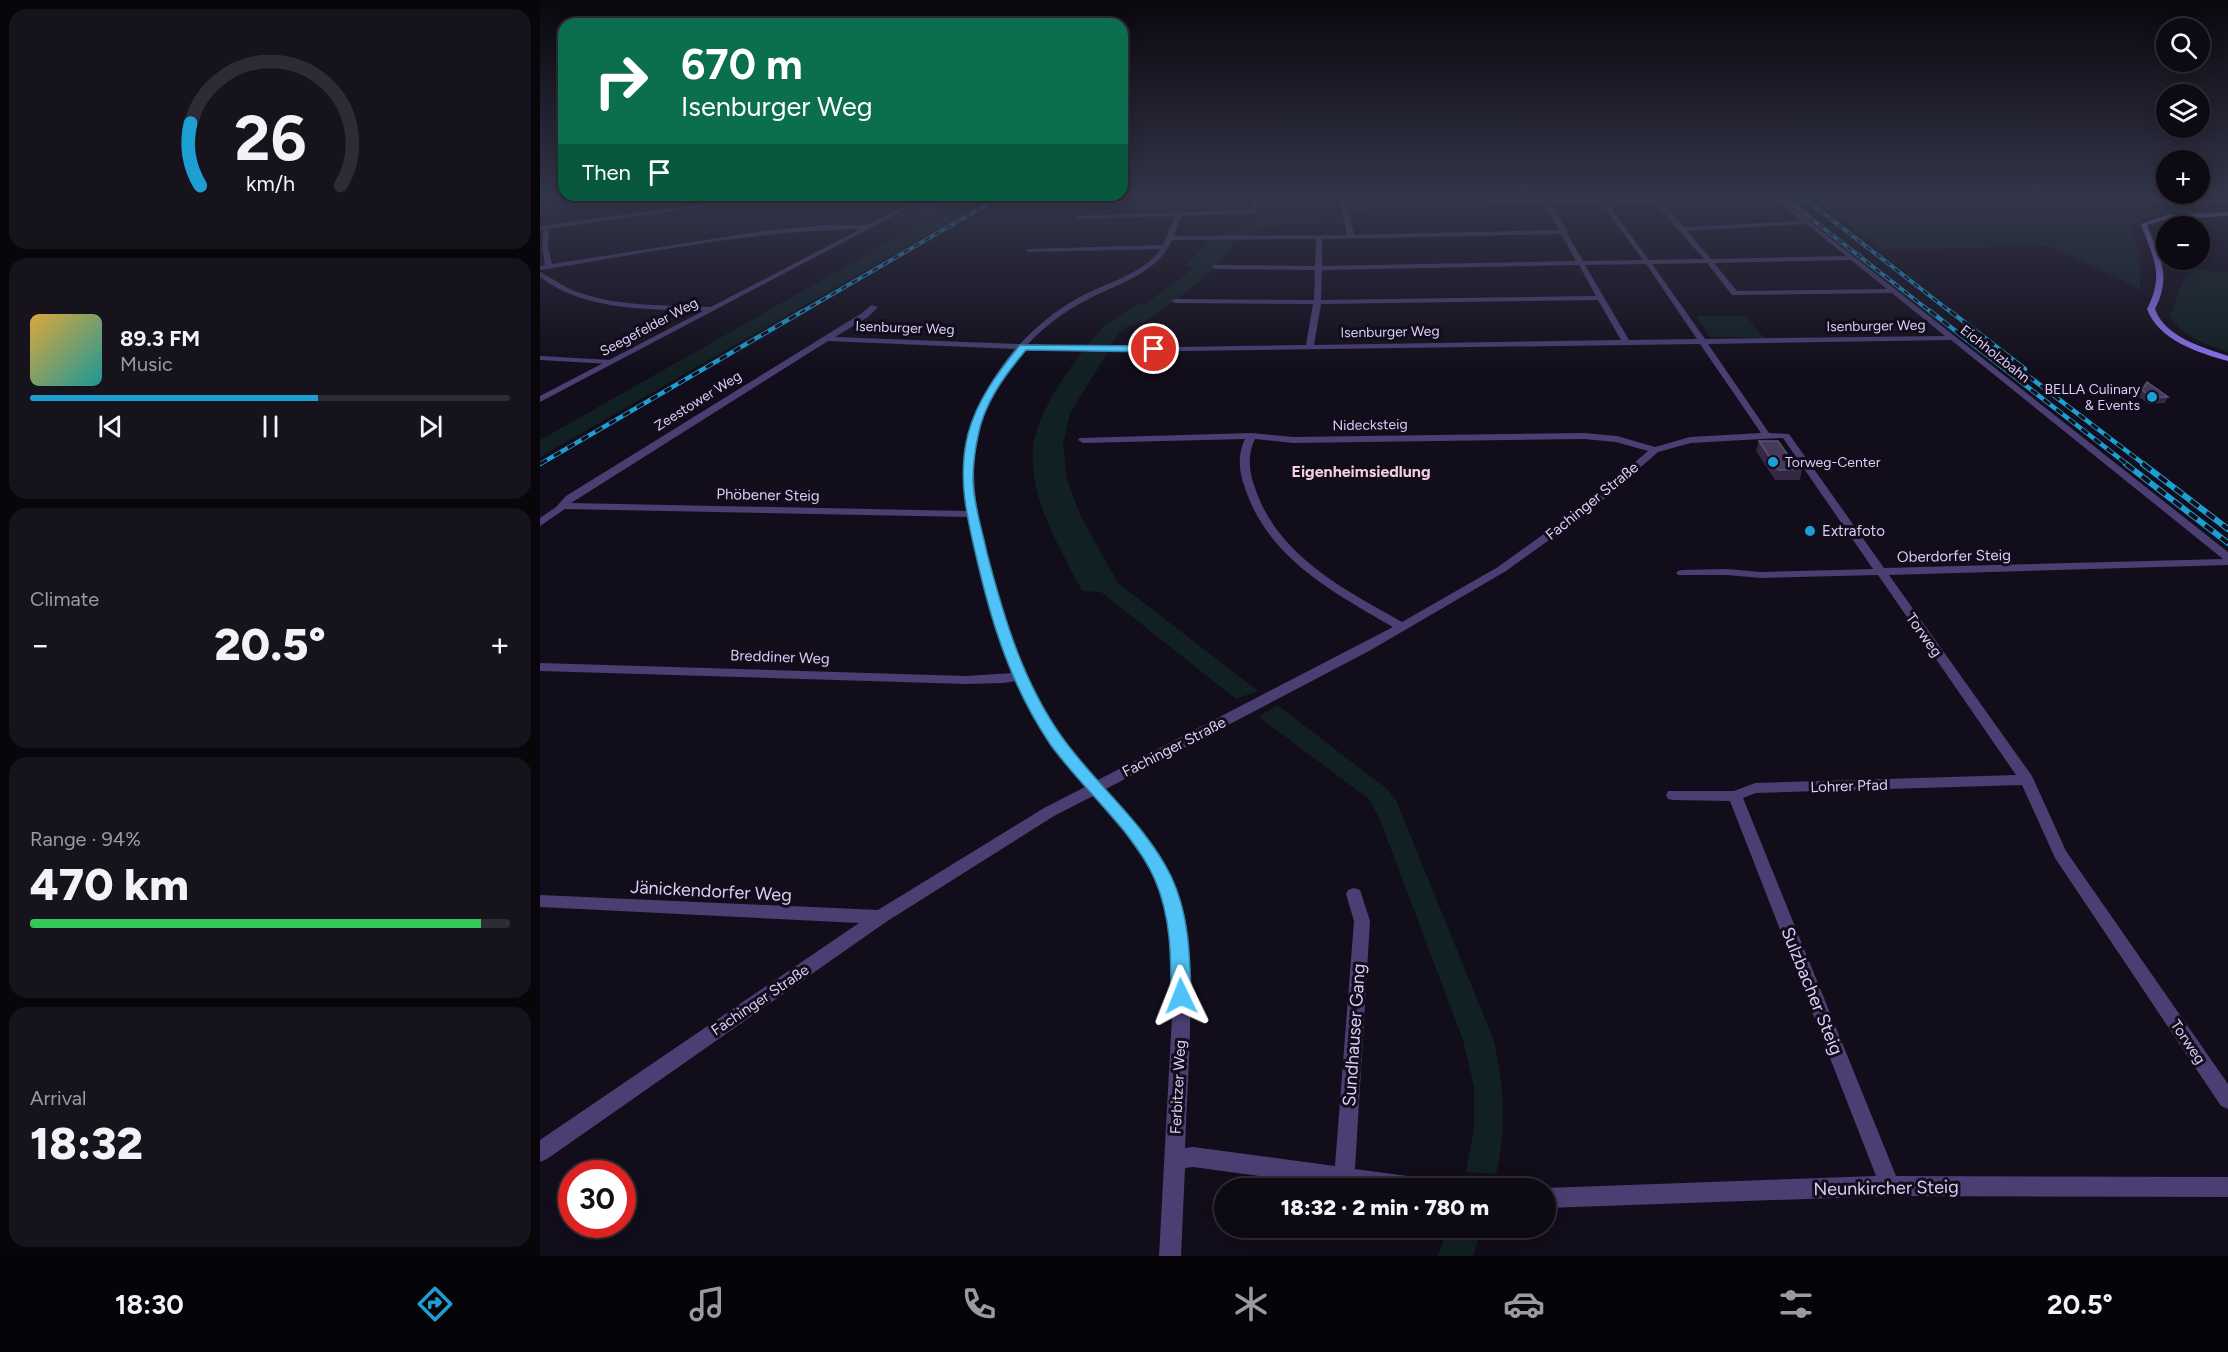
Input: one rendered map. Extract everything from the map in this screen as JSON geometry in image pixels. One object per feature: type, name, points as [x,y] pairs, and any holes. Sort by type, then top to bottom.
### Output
[{"type":"main road","points":[[2155,254],[2161,272],[2158,294],[2151,309],[2155,320],[2169,332],[2189,343],[2228,359]]},
{"type":"street","points":[[546,254],[549,266]]},
{"type":"street","points":[[540,268],[627,254]]},
{"type":"street","name":"Seegefelder Weg","points":[[540,399],[818,254]]},
{"type":"street","name":"Ferbitzer Weg","points":[[1162,254],[1146,266],[1069,306],[1023,347],[991,389],[977,420],[969,457],[968,495],[1003,634],[1019,676],[1054,738],[1145,846],[1163,878],[1174,906],[1180,952],[1181,996],[1170,1256]]},
{"type":"street","points":[[1310,347],[1318,302],[1318,254]]},
{"type":"street","points":[[1578,254],[1626,342]]},
{"type":"street","points":[[1641,254],[1767,436]]},
{"type":"street","points":[[1703,254],[1735,293],[1894,291]]},
{"type":"street","name":"Eichholzbahn","points":[[1847,254],[2228,557]]},
{"type":"street","points":[[1215,267],[1318,268],[1852,258]]},
{"type":"street","points":[[540,274],[553,284],[597,299],[639,305],[712,309]]},
{"type":"street","points":[[1175,301],[1318,302],[1601,298]]},
{"type":"street","name":"Zeestower Weg","points":[[540,523],[570,498],[827,339],[874,307]]},
{"type":"street","name":"Isenburger Weg","points":[[827,339],[1110,350],[1953,338]]},
{"type":"street","points":[[540,358],[611,362]]},
{"type":"street","points":[[1252,436],[1245,450],[1244,465],[1248,483],[1258,511],[1275,535],[1293,555],[1320,578],[1402,627]]},
{"type":"street","name":"Nidecksteig","points":[[1083,440],[1252,436],[1274,436],[1293,440],[1584,436],[1617,439],[1655,450]]},
{"type":"street","name":"Fachinger Straße","points":[[540,1152],[880,917],[1049,812],[1402,627],[1524,554],[1591,505],[1655,450],[1690,440],[1767,436]]},
{"type":"street","name":"Torweg","points":[[1767,436],[1786,436],[2027,780],[2060,854],[2228,1100]]},
{"type":"street","name":"Phöbener Steig","points":[[563,506],[972,514]]},
{"type":"street","name":"Oberdorfer Steig","points":[[1682,573],[1727,572],[1761,575],[2228,562]]},
{"type":"street","name":"Breddiner Weg","points":[[540,667],[966,680],[1003,680],[1019,676]]},
{"type":"street","name":"Lohrer Pfad","points":[[1672,795],[1735,796],[1755,788],[2027,780]]},
{"type":"street","name":"Sulzbacher Steig","points":[[1735,796],[1890,1186]]},
{"type":"street","name":"Sundhauser Gang","points":[[1344,1178],[1362,921],[1354,894]]},
{"type":"street","name":"Jänickendorfer Weg","points":[[540,901],[880,917]]},
{"type":"street","points":[[1174,1159],[1192,1157],[1344,1178]]},
{"type":"street","name":"Neunkircher Steig","points":[[1556,1198],[1890,1186],[2228,1187]]},
{"type":"shaded area","points":[[869,254],[895,254],[540,457],[540,440]]},
{"type":"shaded area","points":[[1197,254],[1226,254],[1194,286],[1143,323],[1131,325],[1123,330],[1109,347],[1086,347],[1104,326],[1135,305],[1145,304],[1187,274],[1193,266],[1185,266]]},
{"type":"shaded area","points":[[2065,254],[2139,254],[2140,289]]},
{"type":"shaded area","points":[[2187,270],[2228,273],[2228,352],[2203,343],[2187,334],[2180,329],[2170,315],[2188,275]]},
{"type":"shaded area","points":[[1696,316],[1746,316],[1764,338],[1710,337]]},
{"type":"shaded area","points":[[1082,352],[1108,352],[1070,413],[1063,444],[1067,479],[1080,515],[1118,583],[1258,691],[1236,699],[1101,592],[1082,591],[1041,506],[1033,469],[1033,450],[1044,412]]},
{"type":"shaded area","points":[[1277,705],[1386,788],[1396,800],[1494,1041],[1503,1108],[1502,1141],[1496,1174],[1466,1172],[1474,1129],[1474,1087],[1463,1040],[1380,820],[1369,799],[1259,717]]},
{"type":"shaded area","points":[[1444,1238],[1479,1238],[1473,1256],[1438,1256]]},
{"type":"building","points":[[2147,382],[2168,397],[2152,397],[2142,390]]},
{"type":"building","points":[[1759,441],[1778,441],[1790,458],[1795,458],[1802,469],[1778,470]]},
{"type":"railway","points":[[800,313],[902,254]]},
{"type":"railway","points":[[1856,254],[1932,313]]},
{"type":"railway","points":[[1876,254],[1952,313]]},
{"type":"railway","points":[[540,464],[803,311]]},
{"type":"railway","points":[[1930,311],[2128,465]]},
{"type":"railway","points":[[1950,311],[2025,369]]},
{"type":"railway","points":[[2015,366],[2145,465]]},
{"type":"railway","points":[[2126,464],[2228,543]]},
{"type":"railway","points":[[2143,464],[2228,529]]},
{"type":"place","name":"BELLA Culinary & Events","points":[[2152,397]]},
{"type":"place","name":"Torweg-Center","points":[[1773,462]]},
{"type":"place","name":"Extrafoto","points":[[1810,531]]},
{"type":"district","name":"Eigenheimsiedlung","points":[[1361,471]]},
{"type":"route","points":[[1154,349],[1091,350],[1023,347],[991,389],[977,420],[969,457],[968,495],[976,535],[1003,634],[1019,676],[1054,738],[1145,846],[1163,878],[1174,906],[1180,952],[1181,996]]}]
